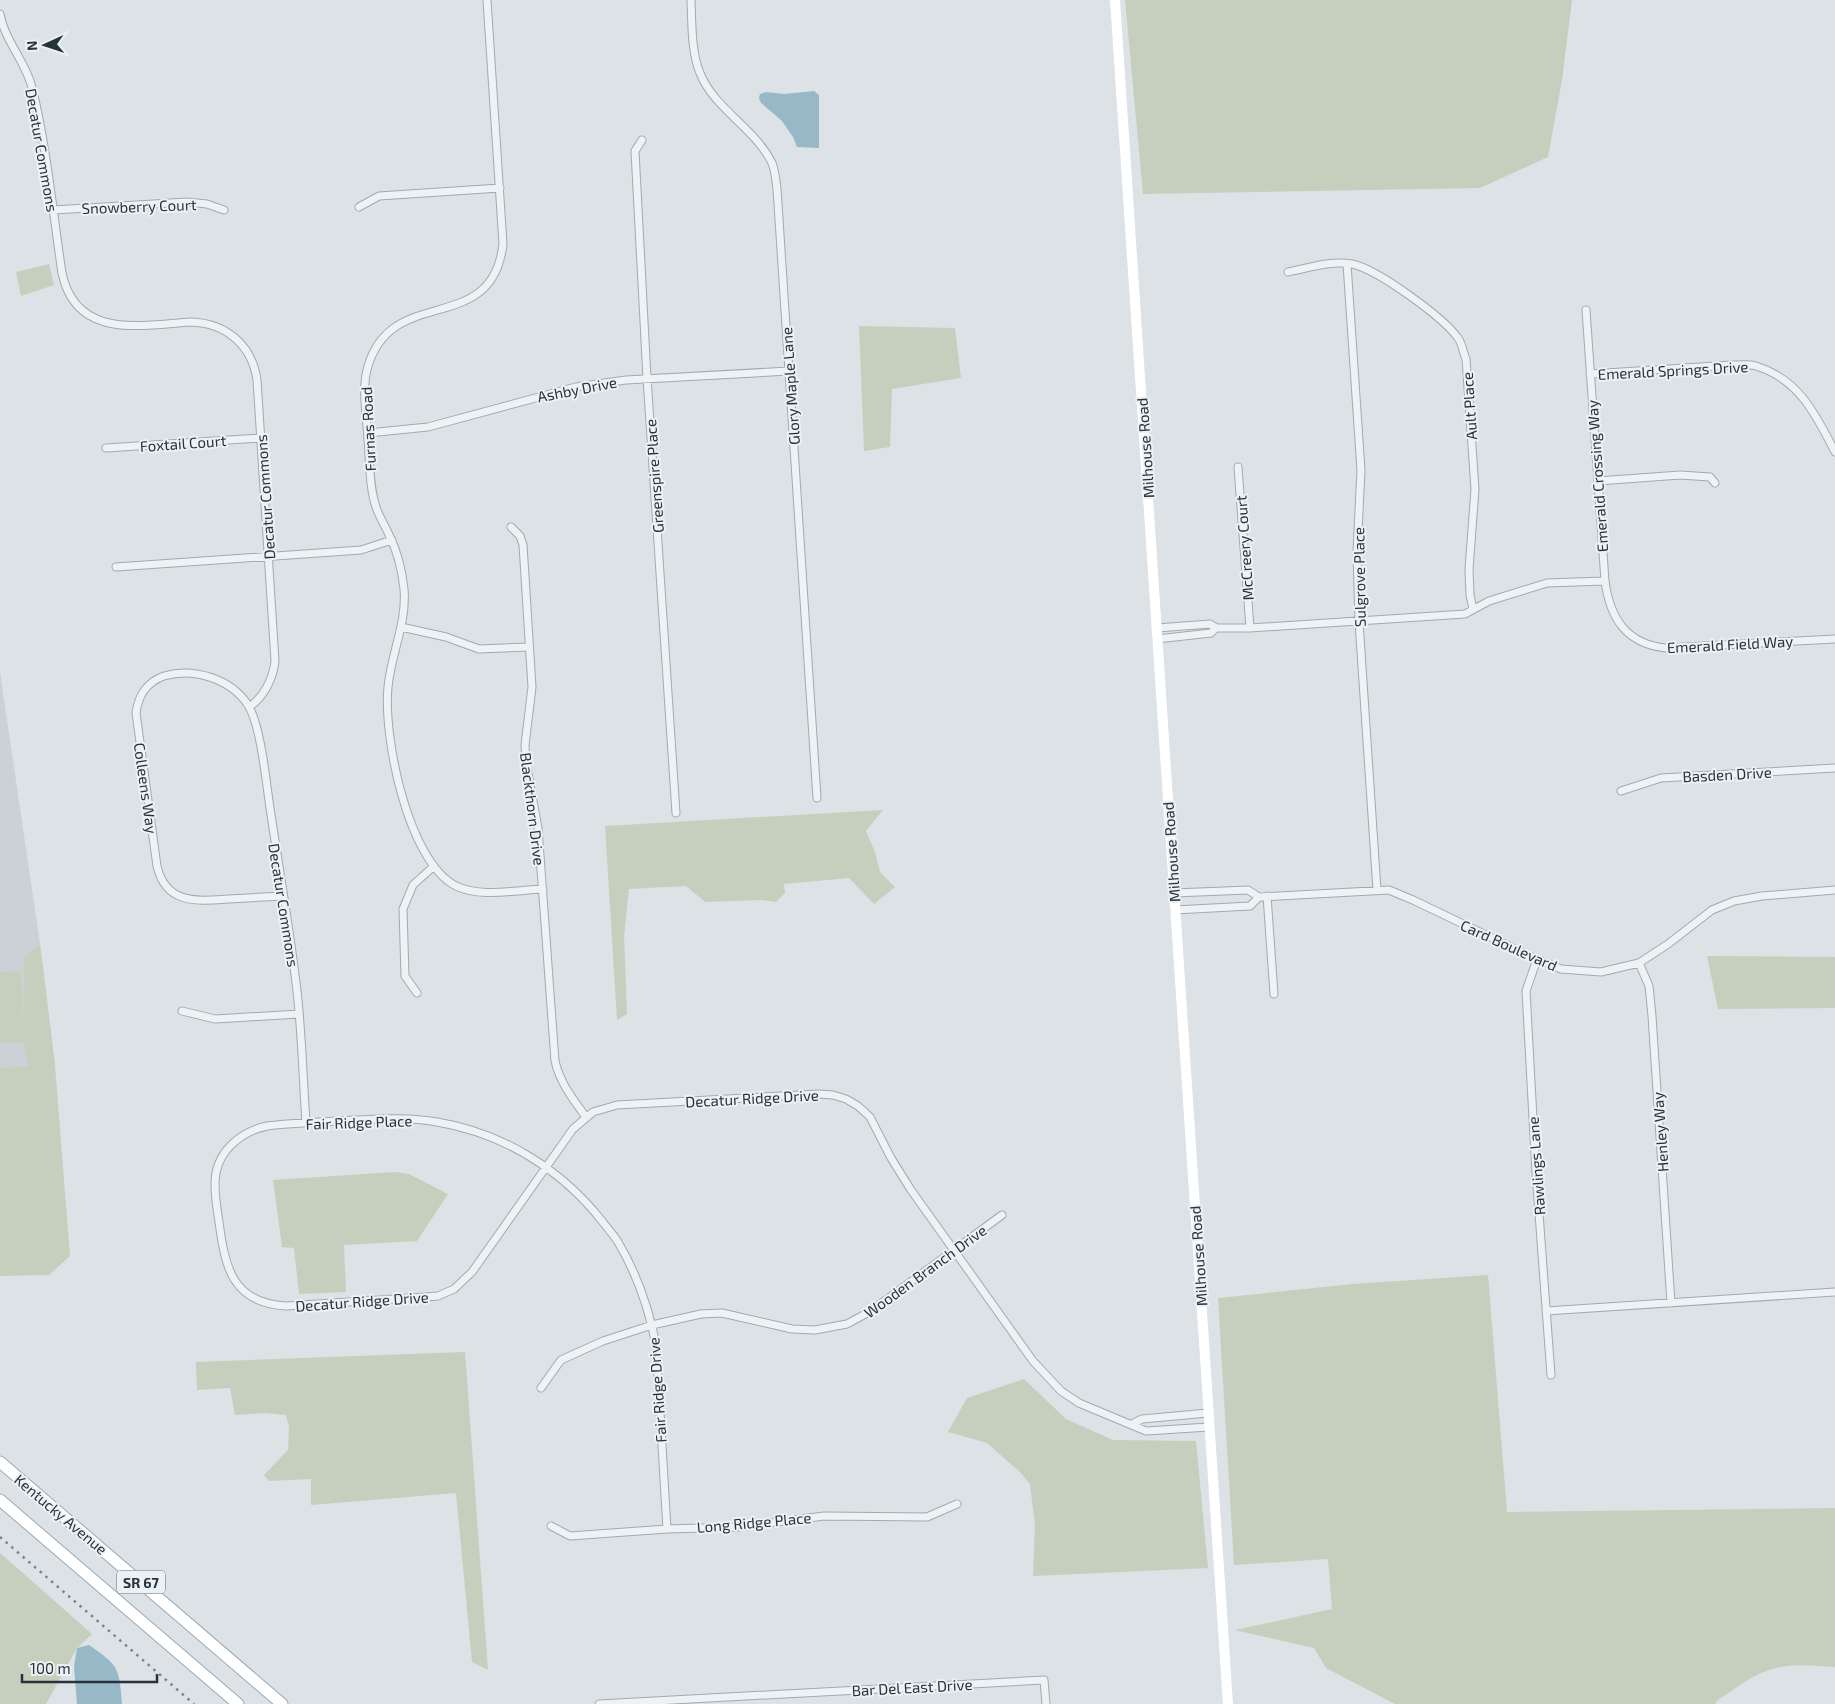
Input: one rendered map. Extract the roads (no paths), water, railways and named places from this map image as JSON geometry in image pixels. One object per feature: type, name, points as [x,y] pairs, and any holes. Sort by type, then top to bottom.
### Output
[{"type":"main road","name":"Kentucky Avenue","points":[[0,1462],[282,1704]]},
{"type":"main road","name":"Kentucky Avenue","points":[[0,1500],[238,1704]]},
{"type":"street","name":"Furnas Road","points":[[487,0],[503,253],[495,276],[474,297],[409,318],[389,331],[380,340],[372,354],[365,382],[368,432],[372,486],[376,506],[392,540],[399,561],[404,588],[403,615],[393,653],[387,708],[390,742],[396,775],[406,807],[415,830],[434,866],[452,883],[471,891],[484,892],[543,889]]},
{"type":"street","name":"Glory Maple Lane","points":[[691,0],[693,42],[700,72],[713,94],[764,148],[773,165],[777,189],[818,798]]},
{"type":"street","name":"Milhouse Road","points":[[1115,0],[1228,1704]]},
{"type":"street","name":"Decatur Commons","points":[[0,14],[6,35],[26,69],[33,90],[64,282],[75,303],[88,315],[102,322],[118,326],[204,323],[225,330],[241,343],[251,358],[255,369],[269,557],[274,670],[266,689],[249,707],[255,722],[264,768],[283,896],[299,1014],[306,1123]]},
{"type":"street","name":"Greenspire Place","points":[[642,140],[635,151],[647,378],[676,813]]},
{"type":"street","points":[[359,208],[379,196],[500,188]]},
{"type":"street","name":"Snowberry Court","points":[[53,210],[187,202],[207,204],[224,210]]},
{"type":"street","name":"Ault Place","points":[[1288,272],[1334,263],[1348,264],[1371,270],[1404,292],[1448,326],[1460,339],[1466,359],[1475,489],[1469,569],[1470,595],[1473,610]]},
{"type":"street","name":"Sulgrove Place","points":[[1348,264],[1361,470],[1357,552],[1360,622],[1376,890]]},
{"type":"street","name":"Emerald Crossing Way","points":[[1586,310],[1605,581]]},
{"type":"street","name":"Emerald Springs Drive","points":[[1590,374],[1732,364],[1755,366],[1785,379],[1805,398],[1835,452]]},
{"type":"street","name":"Ashby Drive","points":[[368,432],[428,427],[561,390],[618,381],[789,371]]},
{"type":"street","name":"Foxtail Court","points":[[106,448],[261,438]]},
{"type":"street","name":"McCreery Court","points":[[1238,467],[1250,628]]},
{"type":"street","points":[[1598,481],[1680,475],[1710,477],[1715,483]]},
{"type":"street","name":"Blackthorn Drive","points":[[511,527],[520,536],[523,545],[532,687],[525,745],[526,763],[537,819],[555,1061],[560,1077],[568,1092],[586,1116]]},
{"type":"street","points":[[116,567],[361,550],[392,540]]},
{"type":"street","points":[[1157,633],[1210,624],[1222,629],[1250,628],[1465,614],[1489,601],[1547,584],[1605,581]]},
{"type":"street","name":"Emerald Field Way","points":[[1605,581],[1607,598],[1617,621],[1625,631],[1652,647],[1666,648],[1835,640]]},
{"type":"street","points":[[401,627],[446,637],[479,648],[529,647]]},
{"type":"street","points":[[1157,633],[1210,633],[1216,628]]},
{"type":"street","name":"Colleens Way","points":[[249,707],[227,685],[213,678],[187,673],[166,676],[154,681],[142,693],[136,709],[136,721],[157,866],[159,874],[168,888],[179,896],[191,900],[283,896]]},
{"type":"street","name":"Basden Drive","points":[[1621,791],[1661,778],[1835,768]]},
{"type":"street","points":[[417,993],[405,976],[403,909],[413,884],[434,866]]},
{"type":"street","name":"Card Boulevard","points":[[1174,892],[1248,890],[1263,897],[1389,890],[1561,969],[1601,972],[1639,963],[1668,944],[1712,910],[1734,901],[1762,896],[1835,890]]},
{"type":"street","points":[[1263,897],[1274,994]]},
{"type":"street","name":"Card Boulevard","points":[[1175,910],[1250,906],[1263,897]]},
{"type":"street","name":"Rawlings Lane","points":[[1537,959],[1526,991],[1533,1126],[1551,1375]]},
{"type":"street","name":"Henley Way","points":[[1639,963],[1649,986],[1652,1016],[1671,1304]]},
{"type":"street","points":[[182,1011],[215,1019],[299,1014]]},
{"type":"street","name":"Decatur Ridge Drive","points":[[234,1278],[247,1293],[259,1300],[279,1305],[426,1298],[444,1294],[454,1289],[467,1278],[573,1129],[586,1116],[601,1109],[617,1105],[818,1094],[842,1098],[858,1106],[871,1119],[910,1190],[1033,1361],[1061,1391],[1079,1403],[1146,1431],[1209,1427]]},
{"type":"street","name":"Fair Ridge Place","points":[[234,1278],[224,1256],[215,1183],[218,1164],[229,1147],[242,1136],[258,1128],[270,1125],[387,1118],[437,1122],[495,1138],[546,1166]]},
{"type":"street","name":"Fair Ridge Drive","points":[[546,1166],[587,1202],[618,1241],[640,1286],[656,1345],[667,1529]]},
{"type":"street","name":"Wooden Branch Drive","points":[[541,1388],[562,1360],[603,1341],[652,1325],[701,1314],[718,1312],[734,1314],[792,1329],[816,1330],[835,1328],[871,1311],[1002,1215]]},
{"type":"street","points":[[1546,1311],[1835,1292]]},
{"type":"street","points":[[1132,1424],[1142,1419],[1208,1413]]},
{"type":"street","name":"Long Ridge Place","points":[[551,1526],[570,1536],[667,1529],[738,1527],[824,1516],[927,1517],[957,1504]]},
{"type":"street","name":"Bar Del East Drive","points":[[599,1704],[1044,1680],[1046,1704]]},
{"type":"water","points":[[814,91],[819,95],[819,148],[797,147],[793,137],[782,121],[761,103],[760,94],[766,92],[784,94]]},
{"type":"water","points":[[89,1645],[116,1668],[120,1682],[122,1704],[77,1704],[74,1666],[77,1648]]},
{"type":"railway","points":[[0,1537],[194,1704]]}]
